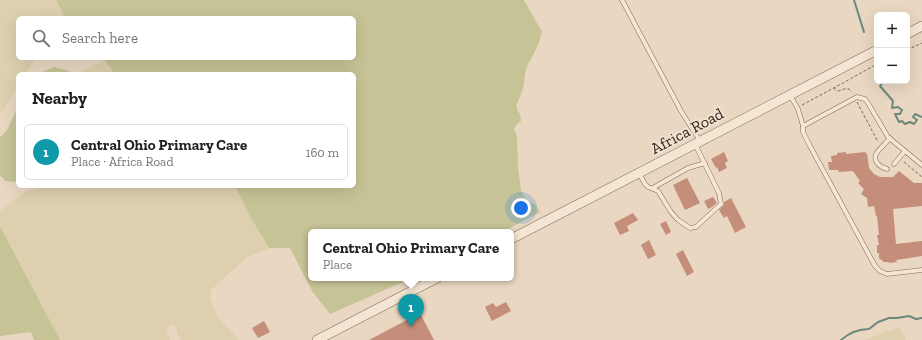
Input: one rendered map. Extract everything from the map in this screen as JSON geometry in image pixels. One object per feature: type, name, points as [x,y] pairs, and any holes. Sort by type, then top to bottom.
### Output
[{"type":"street","points":[[910,32],[922,26]]},
{"type":"street","name":"Africa Road","points":[[514,237],[874,52]]},
{"type":"street","points":[[317,340],[431,281]]},
{"type":"lane","points":[[622,0],[698,142],[704,163],[719,193],[721,204],[696,227],[690,228],[678,220],[671,212],[658,191],[654,188],[648,187],[639,173]]},
{"type":"lane","points":[[790,95],[797,107],[803,126],[803,132],[875,266],[880,271],[887,274],[922,270]]},
{"type":"lane","points":[[803,126],[857,97],[865,99],[888,137],[922,165]]},
{"type":"lane","points":[[887,168],[878,165],[875,160],[876,154],[890,138]]},
{"type":"lane","points":[[894,164],[905,151]]},
{"type":"lane","points":[[654,188],[688,168],[704,163]]},
{"type":"path","points":[[910,49],[922,43]]},
{"type":"path","points":[[797,107],[874,66]]},
{"type":"path","points":[[834,88],[838,92],[849,88],[853,95]]},
{"type":"shaded area","points":[[0,0],[56,0],[64,16],[16,16],[16,60],[35,60],[26,72],[16,72],[16,89],[4,110],[0,113]]},
{"type":"shaded area","points":[[56,0],[524,0],[542,32],[537,47],[526,69],[523,88],[517,102],[517,108],[521,121],[517,124],[514,130],[517,139],[521,191],[527,201],[536,205],[540,212],[508,229],[308,229],[308,281],[405,281],[330,314],[312,291],[290,248],[269,248],[236,189],[234,188],[356,188],[356,72],[114,72],[104,60],[356,60],[356,16],[64,16]]},
{"type":"shaded area","points":[[105,60],[114,72],[83,72]]},
{"type":"shaded area","points":[[54,67],[69,72],[43,72]]},
{"type":"shaded area","points":[[16,111],[16,182],[5,181],[0,175],[0,137],[7,130]]},
{"type":"shaded area","points":[[38,188],[235,189],[269,248],[246,258],[211,290],[210,298],[217,316],[239,340],[181,340],[176,327],[173,324],[168,326],[167,333],[170,340],[60,340],[0,226],[0,211],[25,192]]},
{"type":"shaded area","points":[[0,226],[60,340],[34,340],[31,332],[0,336]]},
{"type":"shaded area","points":[[899,327],[906,340],[865,340]]},
{"type":"building","points":[[724,152],[728,161],[725,163],[727,168],[719,172],[711,159]]},
{"type":"building","points":[[846,152],[846,154],[867,153],[869,168],[874,174],[880,177],[893,177],[899,171],[914,183],[922,183],[922,206],[893,209],[896,244],[922,241],[922,256],[896,260],[897,262],[889,263],[884,262],[879,258],[879,253],[877,253],[877,245],[879,245],[877,235],[879,235],[877,216],[874,206],[868,207],[867,198],[861,194],[864,189],[858,183],[860,181],[853,171],[839,172],[838,170],[829,170],[828,162],[832,162],[831,156],[837,155],[837,153]]},
{"type":"building","points":[[687,178],[700,203],[685,210],[673,185]]},
{"type":"building","points":[[713,197],[717,203],[708,209],[704,201]]},
{"type":"building","points":[[731,198],[746,227],[735,233],[727,216],[724,218],[719,210],[724,205],[724,202]]},
{"type":"building","points":[[633,213],[638,220],[627,226],[629,231],[620,235],[614,223]]},
{"type":"building","points":[[666,221],[671,232],[666,235],[660,224]]},
{"type":"building","points":[[649,240],[656,255],[648,259],[641,245]]},
{"type":"building","points":[[683,250],[694,272],[687,276],[676,254]]},
{"type":"building","points":[[506,302],[511,311],[492,321],[485,307],[493,303],[496,307]]},
{"type":"building","points":[[420,313],[434,340],[369,340]]},
{"type":"building","points":[[264,321],[270,332],[258,338],[252,328]]},
{"type":"waterway","points":[[854,0],[864,32]]},
{"type":"waterway","points":[[882,84],[880,86],[893,101],[892,108],[898,107],[902,110],[900,114],[895,114],[899,122],[902,121],[905,124],[910,122],[914,124],[917,120],[913,117],[915,114],[922,117]]},
{"type":"waterway","points":[[841,340],[851,333],[869,329],[878,322],[889,318],[909,316],[916,319],[922,318]]},
{"type":"place","name":"Central Ohio Primary Care","points":[[411,327]]}]
